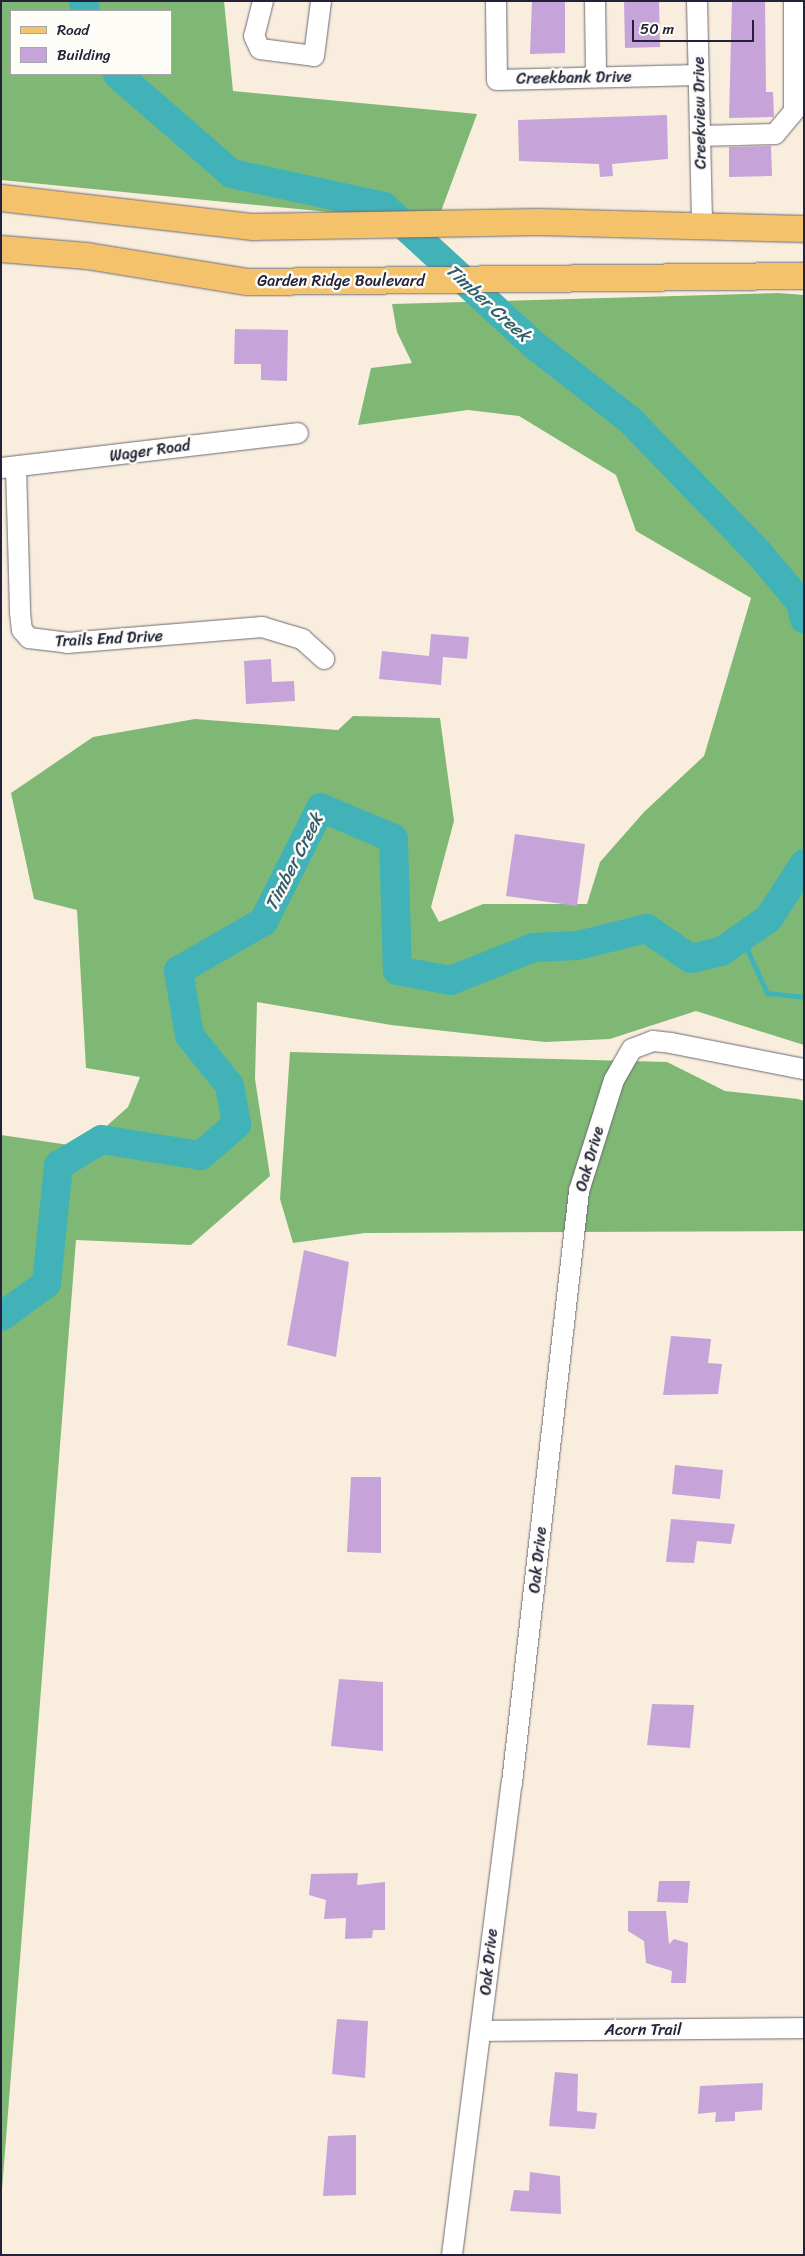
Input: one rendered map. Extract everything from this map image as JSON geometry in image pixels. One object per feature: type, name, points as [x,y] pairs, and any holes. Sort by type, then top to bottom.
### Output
[{"type":"main road","points":[[1,198],[254,227],[538,222],[804,229]]},
{"type":"main road","name":"Garden Ridge Boulevard","points":[[1,249],[87,256],[248,282],[804,276]]},
{"type":"street","points":[[262,1],[254,36],[260,49],[314,56],[321,1]]},
{"type":"street","name":"Creekbank Drive","points":[[496,1],[497,80],[699,75]]},
{"type":"street","points":[[596,1],[596,77]]},
{"type":"street","name":"Creekview Drive","points":[[698,1],[702,225]]},
{"type":"street","points":[[700,136],[775,134],[794,111],[794,1]]},
{"type":"street","name":"Wager Road","points":[[9,468],[298,433]]},
{"type":"street","name":"Trails End Drive","points":[[9,468],[22,630],[29,638],[67,643],[262,627],[302,639],[324,659]]},
{"type":"street","name":"Oak Drive","points":[[452,2255],[482,2031],[578,1200],[605,1105],[624,1057],[632,1049],[653,1042],[732,1052],[804,1069]]},
{"type":"street","name":"Acorn Trail","points":[[482,2031],[804,2028]]},
{"type":"green space","points":[[1,1],[224,1],[233,91],[477,114],[440,214],[329,212],[1,180]]},
{"type":"green space","points":[[778,293],[804,295],[804,1045],[696,1011],[610,1039],[545,1042],[391,1025],[257,1002],[255,1079],[270,1176],[191,1245],[76,1240],[1,2203],[1,1135],[83,1147],[128,1107],[140,1077],[86,1068],[77,910],[34,899],[11,793],[93,737],[195,719],[338,730],[353,716],[440,718],[454,821],[431,907],[439,922],[483,904],[587,904],[600,862],[644,812],[704,756],[751,598],[636,531],[616,475],[519,416],[468,410],[358,425],[371,368],[412,363],[397,332],[392,304]]},
{"type":"green space","points":[[290,1052],[667,1062],[725,1091],[804,1101],[804,1231],[365,1233],[293,1243],[280,1199]]},
{"type":"building","points":[[532,1],[565,1],[565,53],[530,54]]},
{"type":"building","points":[[624,1],[659,1],[660,47],[625,48]]},
{"type":"building","points":[[732,1],[765,1],[766,92],[773,92],[774,117],[729,118]]},
{"type":"building","points":[[667,115],[668,159],[612,164],[613,176],[600,177],[599,164],[519,161],[518,120]]},
{"type":"building","points":[[771,146],[772,176],[729,177],[729,147]]},
{"type":"building","points":[[235,329],[288,330],[287,381],[261,380],[261,364],[234,364]]},
{"type":"building","points":[[431,634],[469,637],[467,659],[443,657],[441,685],[379,679],[382,651],[429,656]]},
{"type":"building","points":[[271,659],[272,682],[294,681],[295,701],[246,704],[244,661]]},
{"type":"building","points":[[515,834],[585,844],[577,906],[506,896]]},
{"type":"building","points":[[304,1250],[349,1262],[336,1357],[287,1345]]},
{"type":"building","points":[[671,1336],[711,1339],[708,1363],[722,1364],[718,1394],[663,1395]]},
{"type":"building","points":[[675,1465],[723,1470],[720,1499],[672,1494]]},
{"type":"building","points":[[351,1477],[381,1477],[381,1553],[347,1552]]},
{"type":"building","points":[[671,1519],[735,1524],[731,1544],[697,1541],[694,1563],[666,1562]]},
{"type":"building","points":[[339,1679],[383,1682],[383,1751],[331,1746]]},
{"type":"building","points":[[652,1704],[694,1705],[690,1748],[647,1745]]},
{"type":"building","points":[[358,1873],[357,1885],[385,1882],[385,1930],[373,1930],[372,1938],[345,1939],[346,1918],[324,1919],[326,1900],[309,1895],[311,1874]]},
{"type":"building","points":[[659,1881],[690,1881],[688,1903],[657,1902]]},
{"type":"building","points":[[628,1911],[666,1911],[669,1944],[674,1939],[688,1943],[686,1983],[671,1983],[672,1971],[646,1963],[644,1941],[628,1931]]},
{"type":"building","points":[[337,2019],[368,2021],[365,2078],[332,2074]]},
{"type":"building","points":[[555,2072],[578,2074],[577,2111],[597,2113],[595,2129],[549,2126]]},
{"type":"building","points":[[763,2083],[762,2110],[735,2112],[735,2121],[715,2122],[716,2112],[698,2114],[700,2086]]},
{"type":"building","points":[[356,2135],[356,2195],[323,2196],[328,2136]]},
{"type":"building","points":[[530,2172],[560,2176],[561,2214],[510,2211],[514,2190],[529,2191]]},
{"type":"waterway","name":"Timber Creek","points":[[83,1],[85,10]]},
{"type":"waterway","name":"Timber Creek","points":[[118,75],[231,173],[383,206],[533,344],[629,419],[757,551],[800,602],[804,619]]},
{"type":"waterway","name":"Timber Creek","points":[[1,1316],[46,1283],[58,1165],[101,1139],[200,1155],[236,1124],[229,1085],[189,1035],[178,970],[263,921],[320,807],[393,838],[397,970],[450,980],[533,947],[577,945],[646,928],[690,958],[721,951],[768,918],[804,863]]},
{"type":"waterway","points":[[741,936],[767,993],[804,997]]}]
